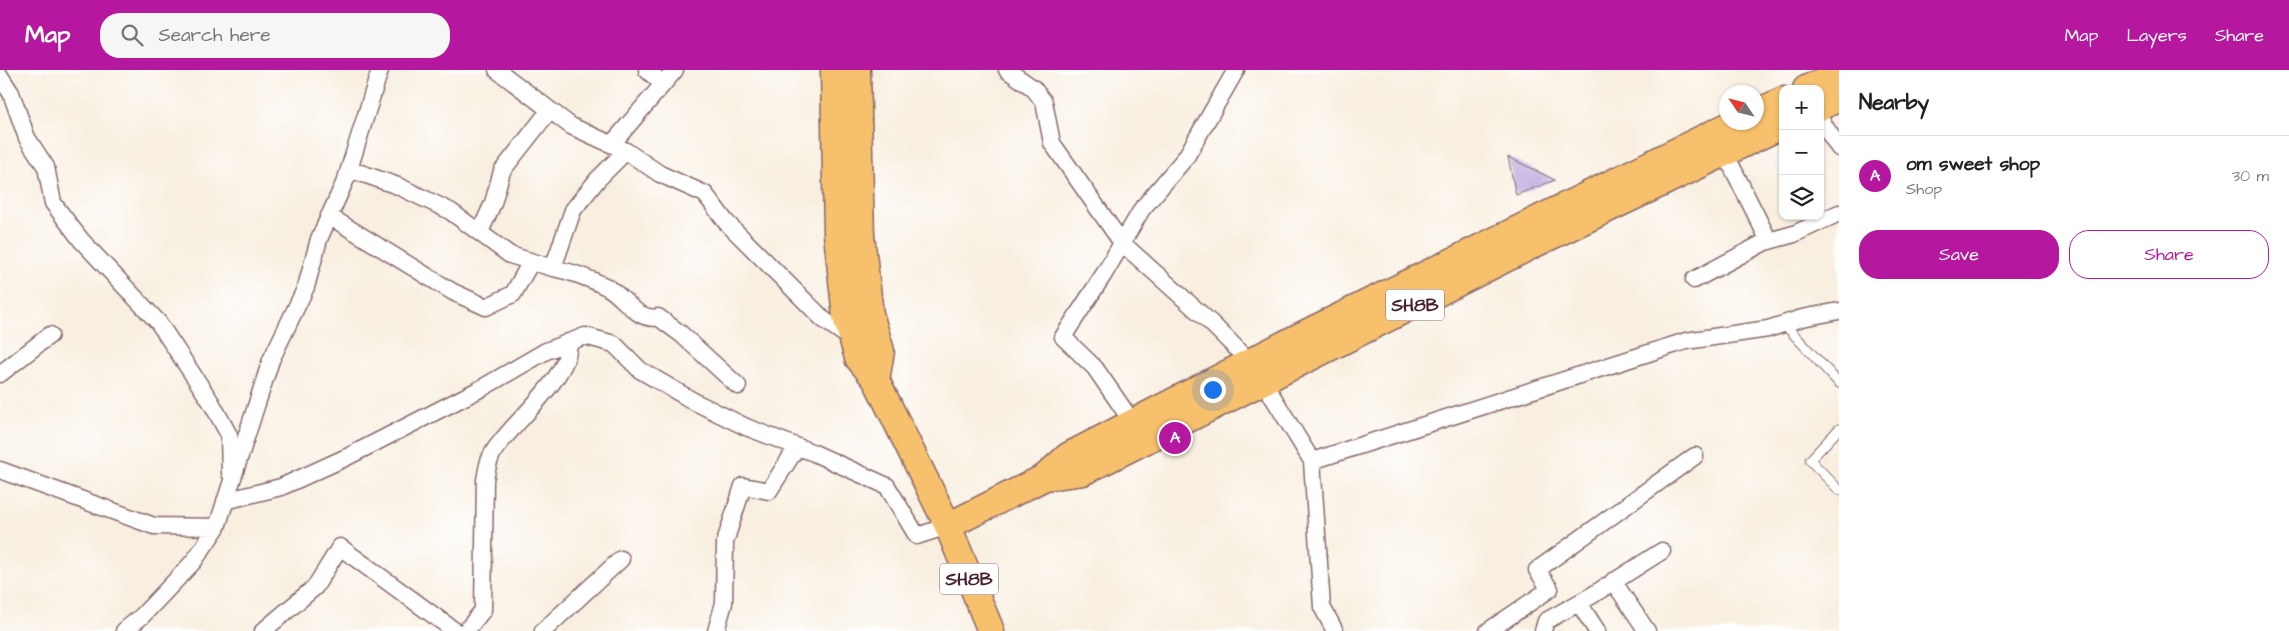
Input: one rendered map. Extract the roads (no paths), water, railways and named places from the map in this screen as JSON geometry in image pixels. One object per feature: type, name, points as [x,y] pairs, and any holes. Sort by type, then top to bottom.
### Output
[{"type":"main road","points":[[834,70],[846,104],[870,314],[881,351],[876,380]]},
{"type":"main road","points":[[856,70],[846,104],[836,234],[846,317],[858,358],[876,380],[948,526]]},
{"type":"main road","points":[[1814,85],[1839,73]]},
{"type":"main road","points":[[1824,105],[1839,98]]},
{"type":"main road","points":[[1764,109],[1779,102]]},
{"type":"main road","name":"SH8B","points":[[984,629],[948,526],[1045,477],[1068,456],[1133,423],[1256,372],[1537,243],[1779,127]]},
{"type":"main road","name":"SH8B","points":[[1045,477],[1083,472],[1256,372],[1721,130]]},
{"type":"street","points":[[124,631],[142,616],[194,560],[217,527],[271,360],[306,288],[319,239],[349,169],[380,70]]},
{"type":"street","points":[[497,70],[571,126],[619,148],[660,174],[705,194],[726,222],[824,320],[853,340]]},
{"type":"street","points":[[647,70],[663,84]]},
{"type":"street","points":[[553,268],[573,210],[598,179],[663,84],[675,70]]},
{"type":"street","points":[[1007,70],[1033,88],[1044,102],[1052,143],[1122,243],[1211,323],[1256,372],[1312,461],[1322,607],[1335,631]]},
{"type":"street","points":[[1133,423],[1095,368],[1062,337],[1142,209],[1186,157],[1236,70]]},
{"type":"street","points":[[0,76],[11,92],[27,138],[46,167],[53,203],[81,240],[158,322],[211,402],[229,435],[228,494]]},
{"type":"street","points":[[480,232],[493,203],[502,171],[549,111]]},
{"type":"street","points":[[1824,125],[1839,148]]},
{"type":"street","points":[[1725,153],[1769,241]]},
{"type":"street","points":[[349,169],[398,186],[450,211],[510,256],[580,274],[610,289],[644,316],[650,319],[658,317],[681,334],[738,386]]},
{"type":"street","points":[[1694,280],[1769,241],[1794,234],[1839,213]]},
{"type":"street","points":[[329,216],[453,292],[486,307],[514,294],[531,262]]},
{"type":"street","points":[[1312,461],[1464,411],[1601,370],[1686,341],[1768,329],[1802,318],[1839,311]]},
{"type":"street","points":[[0,374],[50,335]]},
{"type":"street","points":[[228,494],[281,487],[347,457],[482,388],[546,351],[585,336],[614,344],[640,370],[688,398],[746,427],[867,475],[887,486],[917,536],[948,526]]},
{"type":"street","points":[[466,631],[483,610],[485,480],[488,464],[501,441],[551,384],[568,356],[568,342]]},
{"type":"street","points":[[716,631],[724,604],[725,542],[743,486],[770,491],[797,447]]},
{"type":"street","points":[[1488,631],[1550,589],[1537,570],[1695,456]]},
{"type":"street","points":[[0,470],[154,526],[217,527]]},
{"type":"street","points":[[262,631],[315,587],[340,547],[455,631]]},
{"type":"street","points":[[1544,631],[1546,621],[1579,603],[1662,551]]},
{"type":"street","points":[[543,631],[621,559]]},
{"type":"street","points":[[1613,581],[1646,631]]},
{"type":"street","points":[[1579,603],[1597,631]]},
{"type":"lane","points":[[1784,324],[1839,383]]},
{"type":"lane","points":[[1839,429],[1810,460],[1839,490]]},
{"type":"place","name":"om sweet shop","points":[[1175,438]]}]
